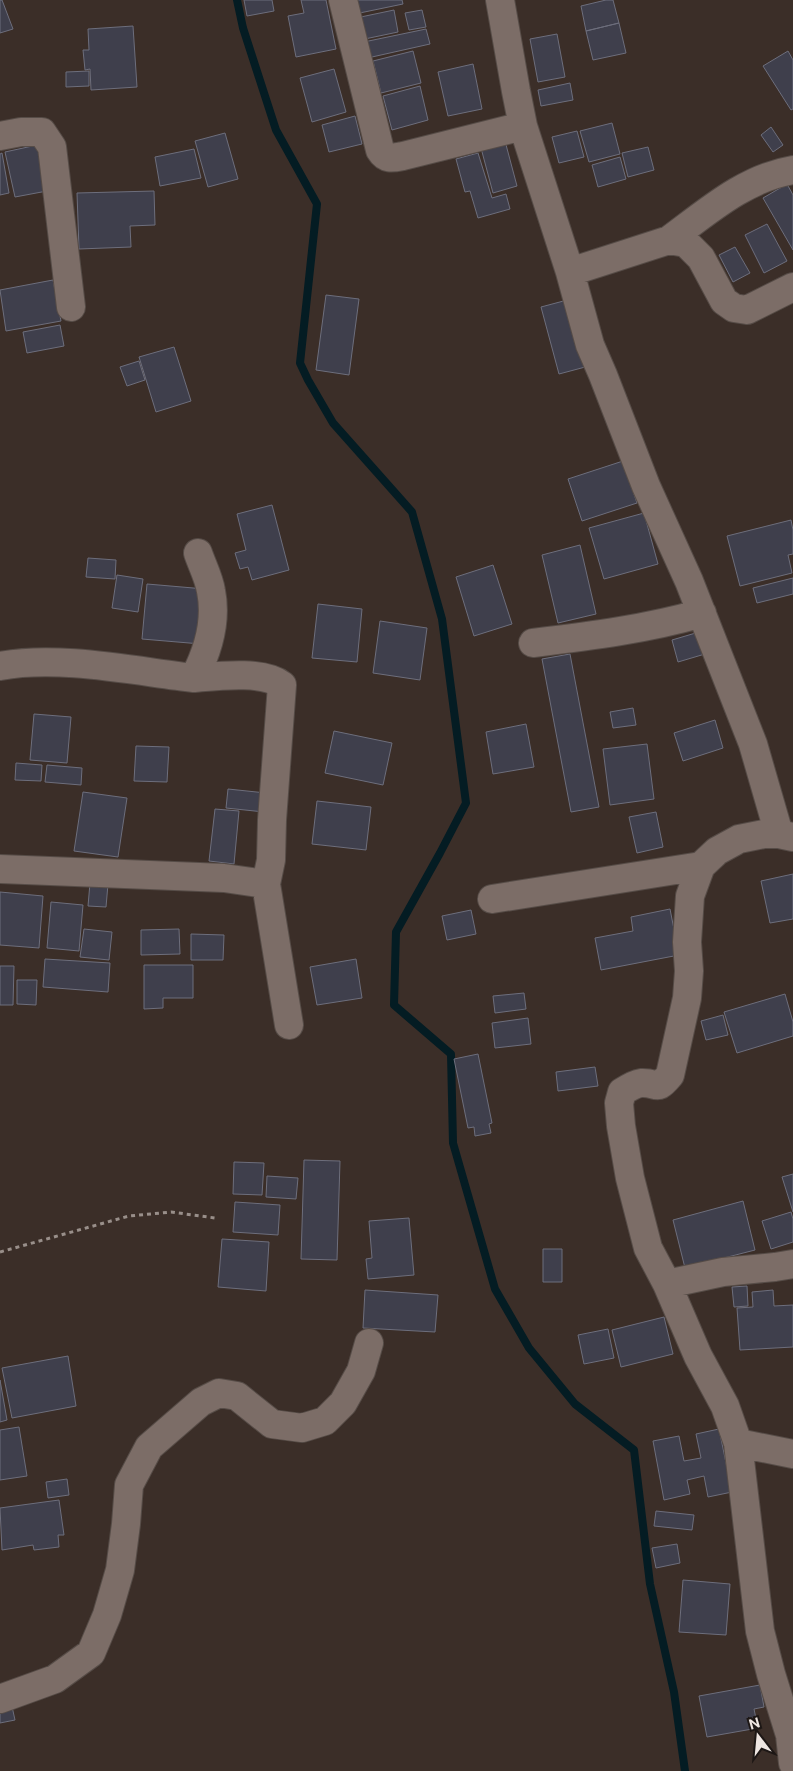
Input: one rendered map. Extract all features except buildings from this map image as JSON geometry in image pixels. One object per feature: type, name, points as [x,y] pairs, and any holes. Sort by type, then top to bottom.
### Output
[{"type":"street","points":[[343,0],[380,150],[383,155],[390,158],[403,156],[523,126]]},
{"type":"street","points":[[500,0],[523,126],[570,272],[590,345],[646,486],[702,613],[786,835],[764,834],[739,839],[717,851],[701,866],[690,896],[687,942],[689,971],[687,998],[670,1074],[662,1084],[654,1086],[642,1083],[622,1092],[619,1103],[630,1178],[648,1248],[667,1284],[698,1356],[725,1406],[738,1443],[760,1631],[790,1735],[793,1763]]},
{"type":"street","points":[[0,136],[21,132],[42,132],[52,147],[71,307]]},
{"type":"street","points":[[570,272],[669,240],[732,194],[761,180],[793,170]]},
{"type":"street","points":[[669,240],[686,243],[701,258],[724,301],[734,308],[747,310],[793,287]]},
{"type":"street","points":[[194,678],[201,665],[210,638],[214,614],[211,589],[198,553]]},
{"type":"street","points":[[533,643],[597,635],[671,622],[702,613]]},
{"type":"street","points":[[0,666],[19,662],[69,663],[194,678],[228,674],[268,678],[282,685],[272,820],[271,860],[266,884],[290,1025]]},
{"type":"street","points":[[492,899],[701,866]]},
{"type":"street","points":[[0,869],[224,878],[266,884]]},
{"type":"street","points":[[667,1284],[723,1272],[793,1264]]},
{"type":"street","points":[[0,1699],[54,1679],[91,1653],[107,1615],[120,1570],[129,1485],[149,1447],[201,1402],[220,1393],[237,1396],[272,1424],[302,1428],[325,1421],[343,1403],[361,1371],[370,1344]]},
{"type":"street","points":[[738,1443],[793,1454]]},
{"type":"path","points":[[0,1252],[129,1216],[171,1212],[215,1218]]},
{"type":"waterway","points":[[237,0],[243,28],[276,130],[317,204],[300,363],[333,423],[412,512],[442,619],[466,803],[396,932],[394,1005],[451,1054],[453,1143],[495,1289],[529,1348],[575,1404],[634,1450],[650,1584],[674,1692],[685,1771]]}]
